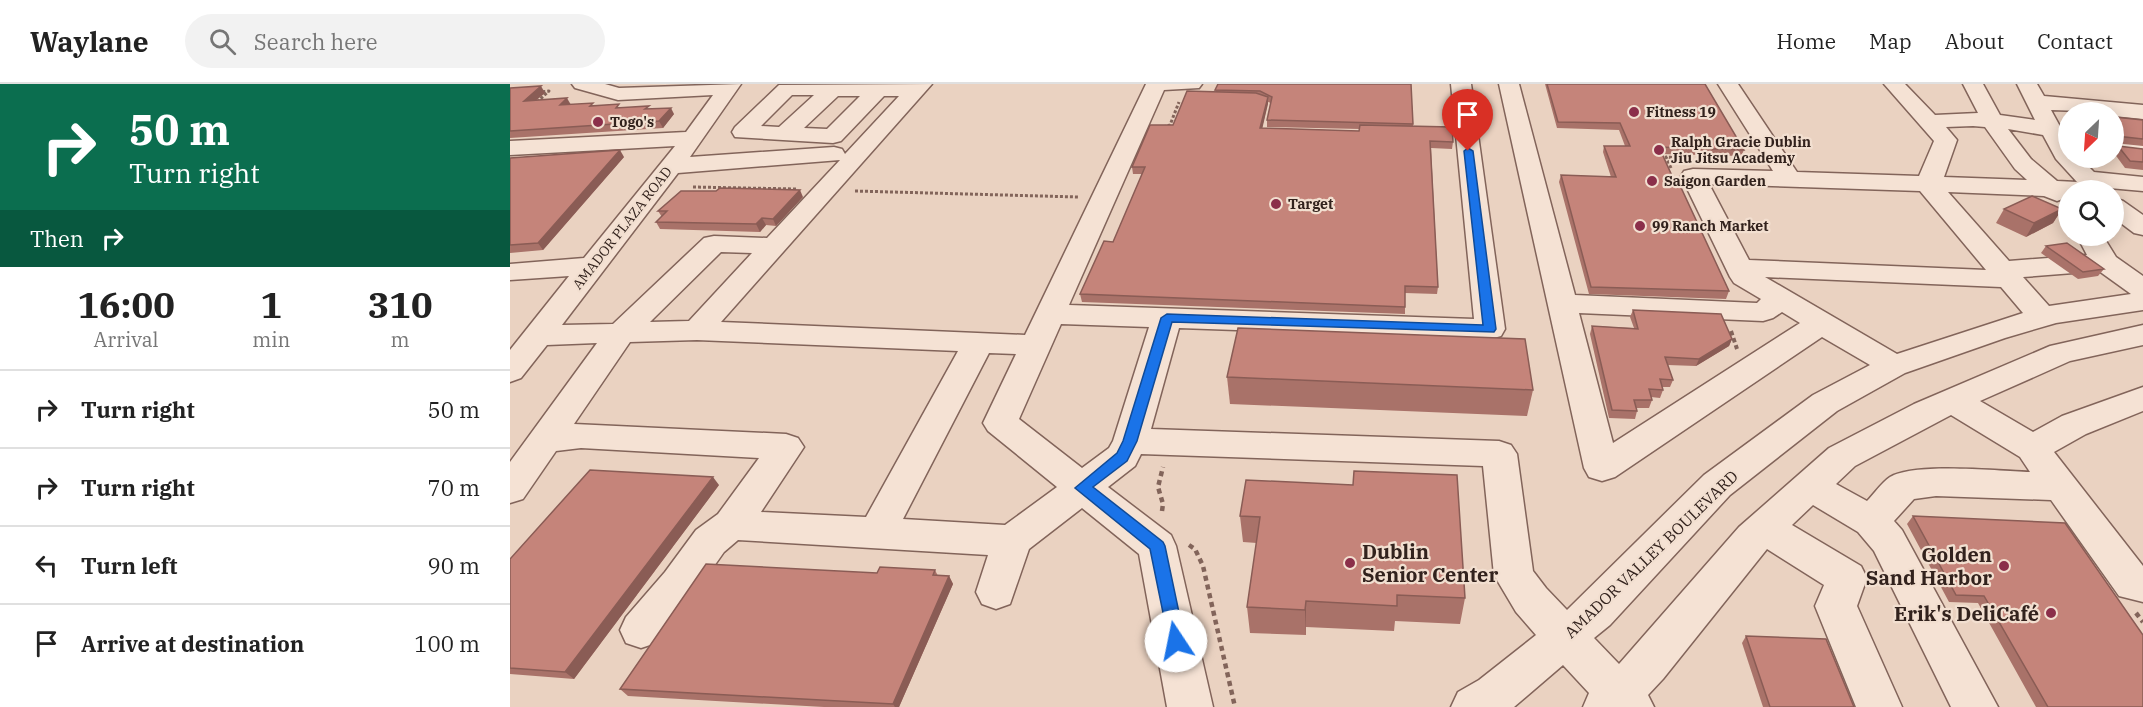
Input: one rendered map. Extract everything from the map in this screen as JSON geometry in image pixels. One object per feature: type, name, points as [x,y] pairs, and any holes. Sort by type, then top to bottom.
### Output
[{"type":"street","points":[[582,84],[618,94],[729,86]]},
{"type":"street","points":[[1050,314],[1490,329],[1461,84]]},
{"type":"street","points":[[1509,84],[1602,468],[1822,323]]},
{"type":"street","points":[[1728,84],[1790,179]]},
{"type":"street","points":[[1894,84],[1946,140],[1931,177],[1932,185],[2043,318]]},
{"type":"street","points":[[1974,84],[1994,125],[2023,164],[2058,195]]},
{"type":"street","points":[[2079,84],[2095,102]]},
{"type":"street","name":"AMADOR PLAZA ROAD","points":[[510,371],[693,138],[729,86]]},
{"type":"street","points":[[881,87],[833,136],[743,132],[786,89],[836,86],[919,87]]},
{"type":"street","points":[[785,134],[836,86]]},
{"type":"street","points":[[697,330],[919,87]]},
{"type":"street","points":[[1171,87],[1103,198],[1000,423],[1157,546],[1190,707]]},
{"type":"street","points":[[2032,93],[2058,138]]},
{"type":"street","points":[[2032,93],[2073,102]]},
{"type":"street","points":[[2124,110],[2143,112]]},
{"type":"street","points":[[1930,122],[1943,126],[1994,125],[2058,138]]},
{"type":"street","points":[[510,148],[693,138]]},
{"type":"street","points":[[2124,148],[2143,150]]},
{"type":"street","points":[[666,172],[860,152]]},
{"type":"street","points":[[2075,168],[2085,180]]},
{"type":"street","points":[[666,172],[720,173],[831,183]]},
{"type":"street","points":[[1893,366],[1744,277],[1693,176],[1932,185],[2058,198]]},
{"type":"street","points":[[2124,185],[2143,184]]},
{"type":"street","points":[[2124,206],[2143,207]]},
{"type":"street","points":[[2124,213],[2143,227]]},
{"type":"street","points":[[510,489],[620,334],[714,244],[774,246]]},
{"type":"street","points":[[2096,246],[2105,262],[2143,289]]},
{"type":"street","points":[[1740,268],[2005,274],[2105,262]]},
{"type":"street","points":[[514,276],[591,266]]},
{"type":"street","points":[[1562,303],[1763,312],[1782,299]]},
{"type":"street","name":"AMADOR VALLEY BOULEVARD","points":[[1474,707],[1495,695],[1595,612],[1718,485],[1825,402],[1893,366],[1994,331],[2053,314],[2143,301]]},
{"type":"street","points":[[996,592],[1012,541],[1122,457],[1130,441],[1167,318]]},
{"type":"street","points":[[537,336],[697,330],[1036,345]]},
{"type":"street","name":"AMADOR VALLEY BOULEVARD","points":[[1952,400],[1941,371],[1962,361],[1994,331]]},
{"type":"street","points":[[1130,441],[1499,454],[1514,575],[1531,600],[1565,637],[1618,703],[1753,538],[1842,457],[1926,412],[2061,352],[2143,335]]},
{"type":"street","points":[[877,533],[979,342]]},
{"type":"street","points":[[2032,448],[2074,425],[2143,398]]},
{"type":"street","points":[[1952,400],[2032,448],[2133,584],[2143,585]]},
{"type":"street","points":[[545,439],[581,436],[786,447],[731,525],[710,541],[680,584],[641,630]]},
{"type":"street","points":[[1871,521],[1902,488],[1936,482],[2061,487]]},
{"type":"street","points":[[1810,486],[1871,521],[1888,541],[1975,707]]},
{"type":"street","points":[[731,525],[1012,541]]},
{"type":"street","points":[[1764,528],[1847,579],[1836,606],[1879,707]]},
{"type":"path","points":[[1159,128],[1170,125],[1171,87]]},
{"type":"path","points":[[1676,178],[1666,157],[1688,158]]},
{"type":"path","points":[[689,187],[831,183],[1103,198]]},
{"type":"path","points":[[1729,311],[1734,320],[1727,320],[1738,348],[1729,354]]},
{"type":"path","points":[[1161,514],[1163,504],[1158,487],[1163,466],[1175,467]]},
{"type":"path","points":[[1186,543],[1195,549],[1203,566],[1235,707]]},
{"type":"building","points":[[1218,84],[1411,84],[1413,124],[1267,120],[1272,97],[1260,91],[1215,90]]},
{"type":"building","points":[[1547,84],[1705,84],[1744,150],[1659,147],[1673,178],[1677,179],[1729,291],[1591,287],[1561,175],[1616,177],[1604,146],[1630,146],[1620,123],[1558,122]]},
{"type":"building","points":[[541,86],[524,101],[567,98],[560,105],[593,103],[590,106],[619,104],[616,108],[649,106],[645,109],[671,108],[659,121],[510,131],[510,88]]},
{"type":"building","points":[[1187,91],[1256,93],[1268,97],[1260,128],[1359,131],[1360,125],[1452,127],[1453,142],[1430,141],[1438,287],[1405,286],[1405,307],[1080,294],[1104,241],[1113,242],[1145,167],[1132,167],[1150,125],[1173,125]]},
{"type":"building","points":[[2124,118],[2143,120],[2143,139],[2124,137]]},
{"type":"building","points":[[2124,147],[2143,149],[2143,162],[2130,161],[2124,154]]},
{"type":"building","points":[[620,150],[538,243],[510,245],[510,158]]},
{"type":"building","points":[[720,188],[800,190],[773,219],[762,218],[756,224],[656,222],[667,211],[658,211],[681,191],[716,191]]},
{"type":"building","points":[[2032,196],[2058,207],[2058,211],[2034,223],[2004,209]]},
{"type":"building","points":[[2046,246],[2071,246],[2104,269],[2083,272]]},
{"type":"building","points":[[1633,310],[1721,314],[1732,339],[1699,359],[1665,357],[1673,380],[1660,379],[1663,390],[1649,389],[1652,400],[1634,400],[1637,411],[1612,410],[1592,326],[1638,329]]},
{"type":"building","points":[[1238,328],[1525,339],[1533,390],[1227,377]]},
{"type":"building","points":[[590,470],[713,477],[565,672],[510,668],[510,559]]},
{"type":"building","points":[[1354,471],[1457,475],[1465,598],[1397,595],[1397,606],[1306,601],[1305,610],[1247,607],[1260,517],[1240,516],[1246,480],[1353,485]]},
{"type":"building","points":[[1913,516],[2065,523],[2143,635],[2143,707],[2048,707],[1984,596],[1956,595]]},
{"type":"building","points":[[706,564],[877,573],[880,567],[935,570],[933,575],[949,576],[893,704],[620,689]]},
{"type":"building","points":[[1746,636],[1826,639],[1854,707],[1770,707]]},
{"type":"place","name":"Fitness 19","points":[[1634,112]]},
{"type":"place","name":"Togo's","points":[[598,122]]},
{"type":"place","name":"Ralph Gracie Dublin Jiu Jitsu Academy","points":[[1659,150]]},
{"type":"place","name":"Saigon Garden","points":[[1652,181]]},
{"type":"place","name":"Target","points":[[1276,204]]},
{"type":"place","name":"99 Ranch Market","points":[[1640,226]]},
{"type":"place","name":"Dublin Senior Center","points":[[1350,563]]},
{"type":"place","name":"Golden Sand Harbor","points":[[2004,566]]},
{"type":"place","name":"Erik's DeliCafé","points":[[2051,613]]},
{"type":"route","points":[[1176,641],[1157,546],[1083,488],[1122,457],[1130,441],[1167,318],[1490,329],[1468,151]]}]
